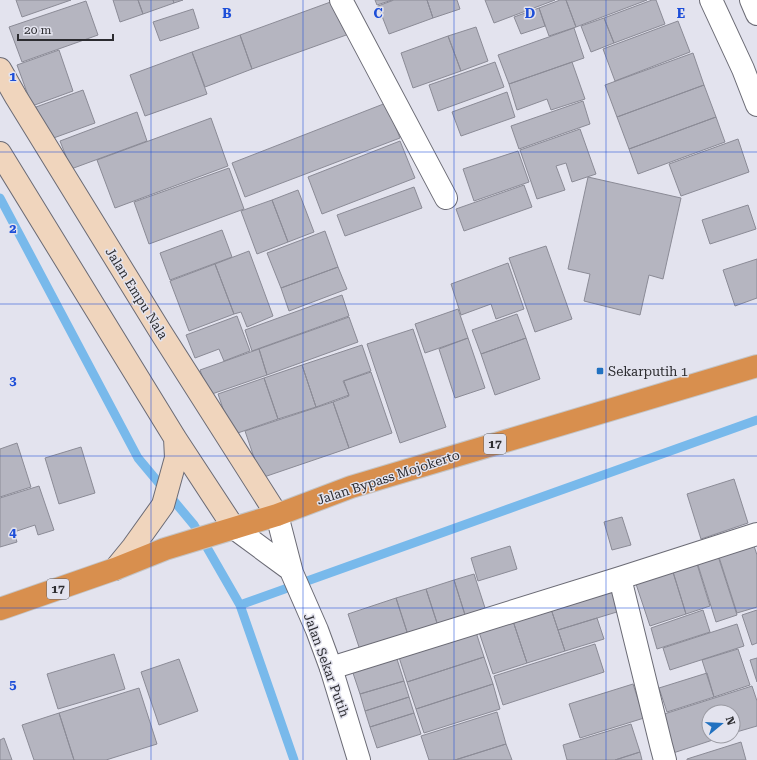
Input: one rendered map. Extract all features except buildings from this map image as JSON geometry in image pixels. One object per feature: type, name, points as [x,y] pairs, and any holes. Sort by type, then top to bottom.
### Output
[{"type":"highway","name":"Jalan Bypass Mojokerto","points":[[0,609],[116,569],[165,549],[277,515],[351,487],[757,366]]},
{"type":"main road","name":"Jalan Empu Nala","points":[[0,69],[20,104],[156,324],[277,515]]},
{"type":"main road","points":[[0,153],[176,448],[234,528]]},
{"type":"main road","points":[[116,569],[163,505],[176,448]]},
{"type":"street","points":[[341,0],[446,198]]},
{"type":"street","points":[[712,0],[750,65],[757,105]]},
{"type":"street","points":[[751,0],[757,14]]},
{"type":"street","name":"Jalan Sekar Putih","points":[[277,515],[292,572],[317,630],[331,668],[359,760]]},
{"type":"street","points":[[234,528],[292,572]]},
{"type":"street","points":[[331,668],[757,534]]},
{"type":"street","points":[[620,578],[660,745],[665,760]]},
{"type":"waterway","points":[[0,198],[138,458],[194,525],[240,605],[294,760]]},
{"type":"waterway","points":[[240,605],[757,420]]},
{"type":"place","name":"Sekarputih 1","points":[[600,371]]}]
